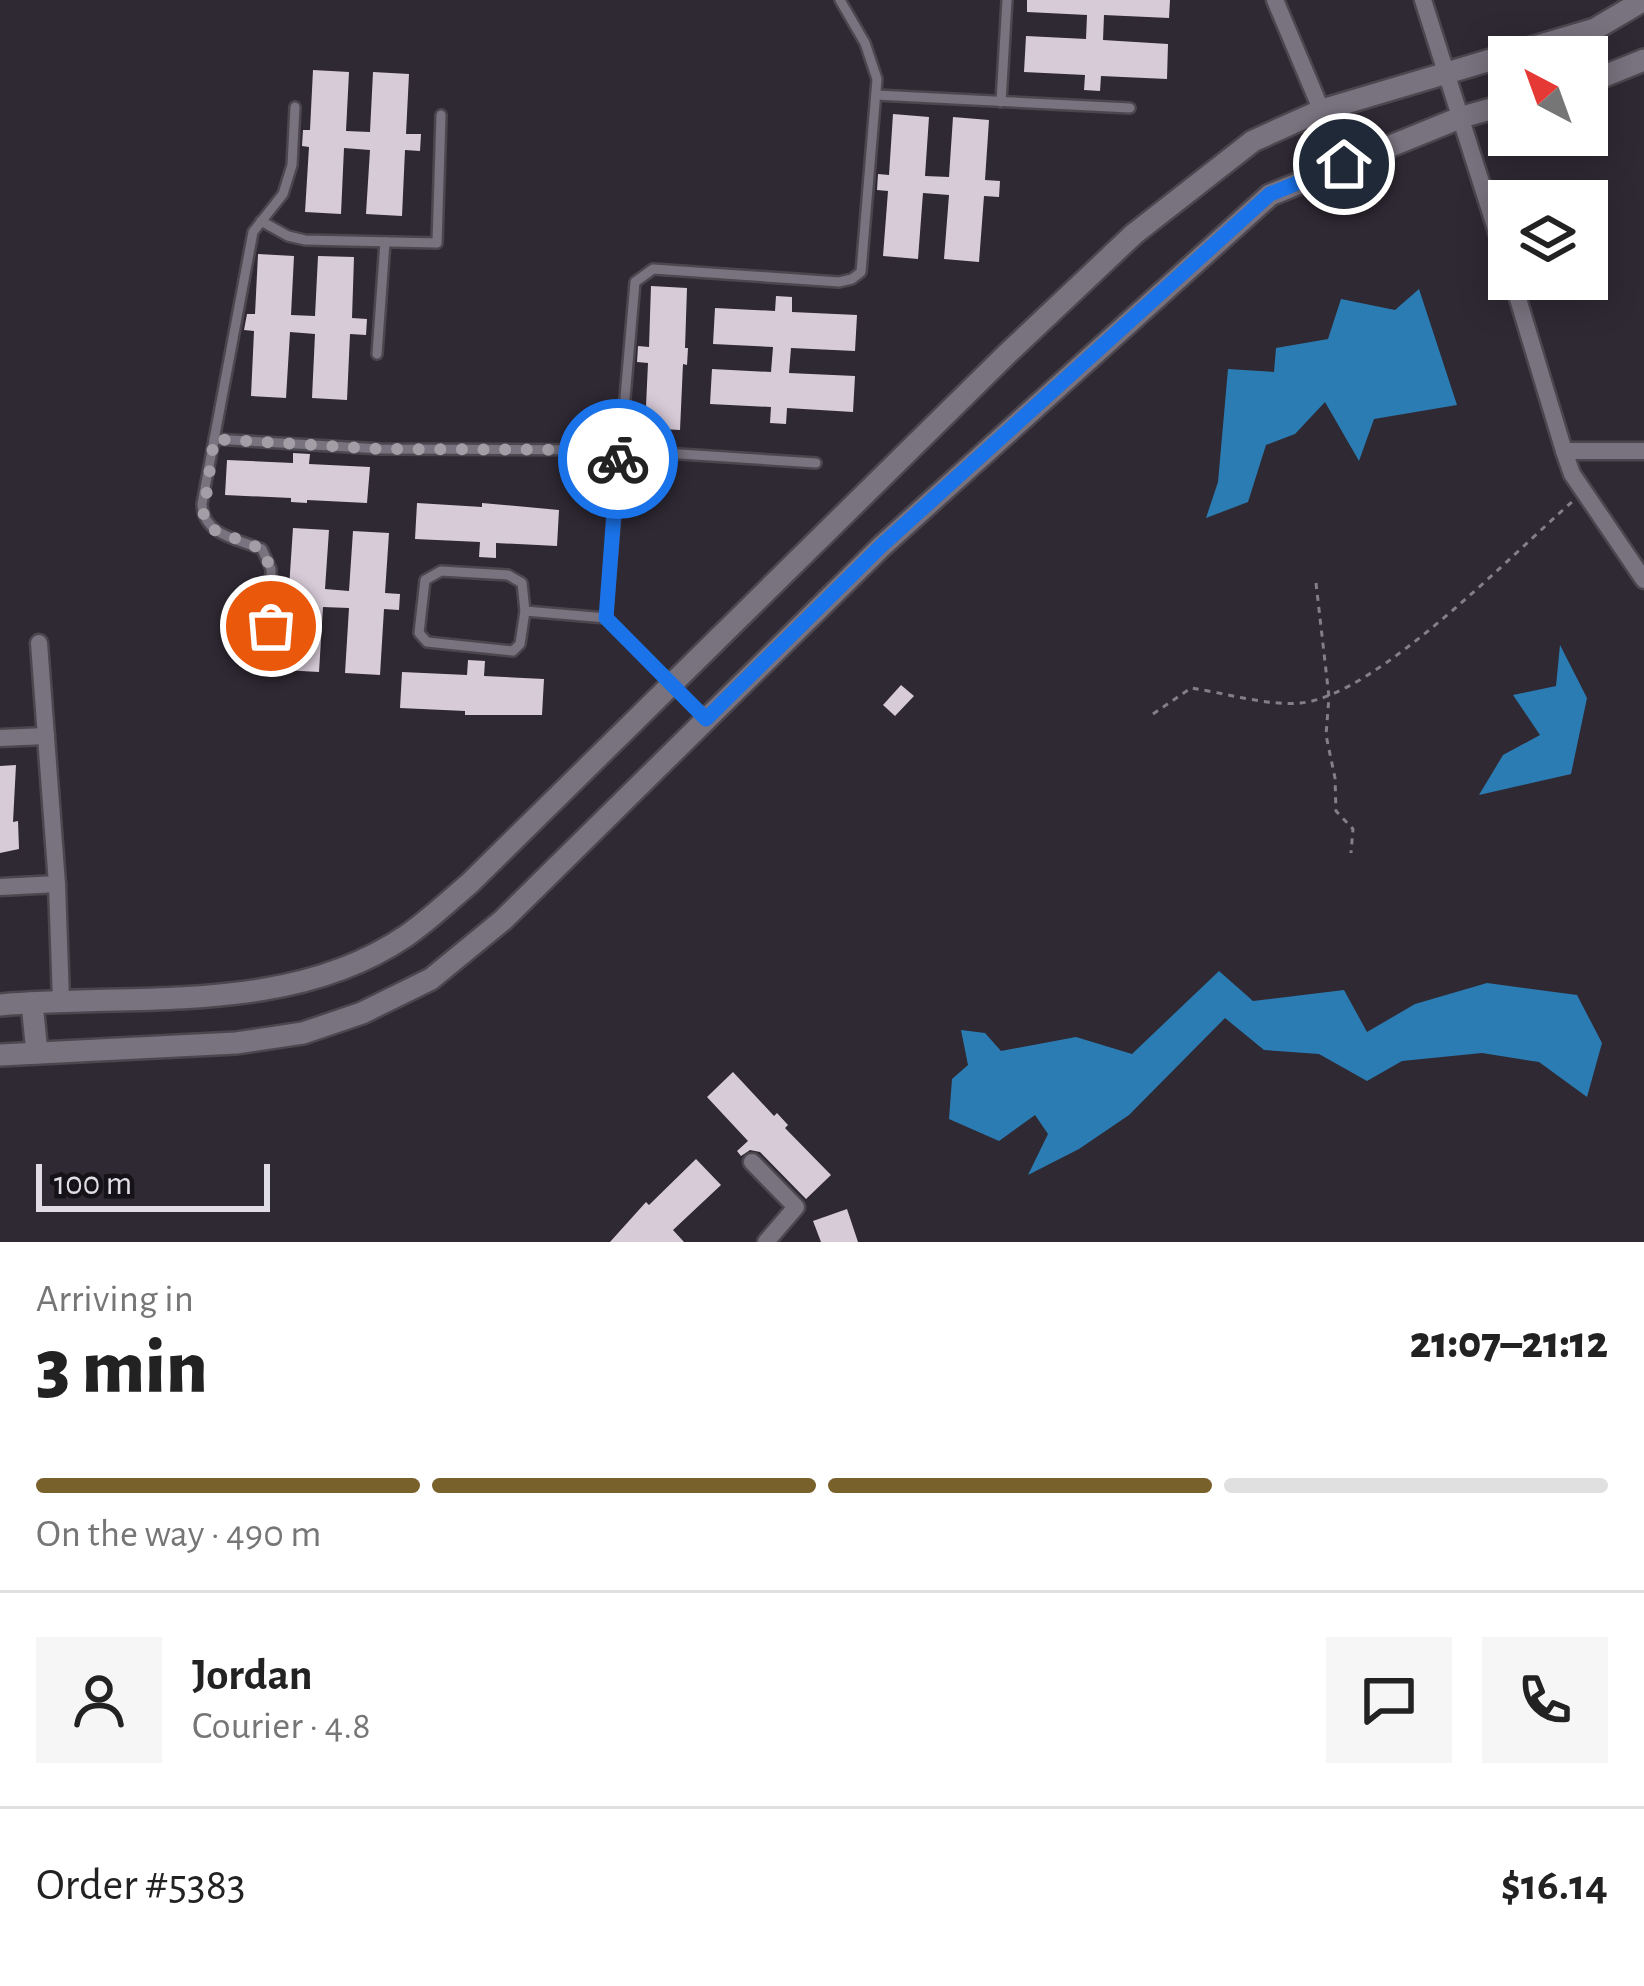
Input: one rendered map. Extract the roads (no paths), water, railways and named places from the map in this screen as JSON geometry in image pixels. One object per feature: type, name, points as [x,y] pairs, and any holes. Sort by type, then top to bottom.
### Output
[{"type":"street","points":[[1275,0],[1344,164]]},
{"type":"street","points":[[1423,0],[1488,202]]},
{"type":"street","points":[[0,1005],[232,994],[292,985],[343,968],[404,937],[470,883],[1134,234],[1253,141],[1322,110],[1595,29],[1644,0]]},
{"type":"street","points":[[1608,77],[1644,60]]},
{"type":"street","points":[[0,1055],[236,1042],[303,1033],[362,1013],[431,979],[503,920],[881,546],[1270,194],[1488,110]]},
{"type":"street","points":[[1518,300],[1564,452],[1584,492],[1644,580]]},
{"type":"street","points":[[1564,452],[1644,451]]},
{"type":"street","points":[[39,643],[61,1000]]},
{"type":"street","points":[[0,738],[46,736]]},
{"type":"street","points":[[0,887],[57,884]]},
{"type":"street","points":[[32,1003],[37,1053]]},
{"type":"street","points":[[752,1162],[796,1207],[766,1242]]},
{"type":"lane","points":[[606,618],[634,282],[653,269],[839,282],[860,272],[878,79],[866,43],[840,0]]},
{"type":"lane","points":[[1001,102],[1007,0]]},
{"type":"lane","points":[[876,95],[1130,108]]},
{"type":"lane","points":[[271,626],[271,569],[262,549],[212,529],[203,519],[253,232],[283,194],[292,165],[296,107]]},
{"type":"lane","points":[[261,221],[305,240],[436,243],[441,115]]},
{"type":"lane","points":[[376,354],[385,242]]},
{"type":"lane","points":[[214,439],[380,449],[619,450],[816,463]]},
{"type":"lane","points":[[441,571],[508,575],[522,584],[524,611],[520,644],[512,651],[427,642],[419,633],[425,580],[441,571]]},
{"type":"lane","points":[[524,611],[606,618],[706,719]]},
{"type":"water","points":[[1419,289],[1457,405],[1374,419],[1359,461],[1325,402],[1295,434],[1266,445],[1248,502],[1206,518],[1218,482],[1228,369],[1274,372],[1276,348],[1328,339],[1341,299],[1395,310]]},
{"type":"water","points":[[1560,645],[1587,698],[1571,774],[1479,795],[1503,755],[1540,735],[1513,695],[1556,686]]},
{"type":"water","points":[[1219,971],[1253,1001],[1344,990],[1367,1032],[1415,1004],[1487,983],[1577,995],[1602,1043],[1587,1097],[1539,1062],[1482,1053],[1402,1061],[1367,1081],[1319,1054],[1264,1050],[1225,1018],[1129,1115],[1079,1149],[1028,1175],[1048,1134],[1035,1115],[999,1141],[949,1119],[952,1079],[968,1065],[961,1030],[985,1033],[1001,1051],[1076,1037],[1132,1054]]}]
